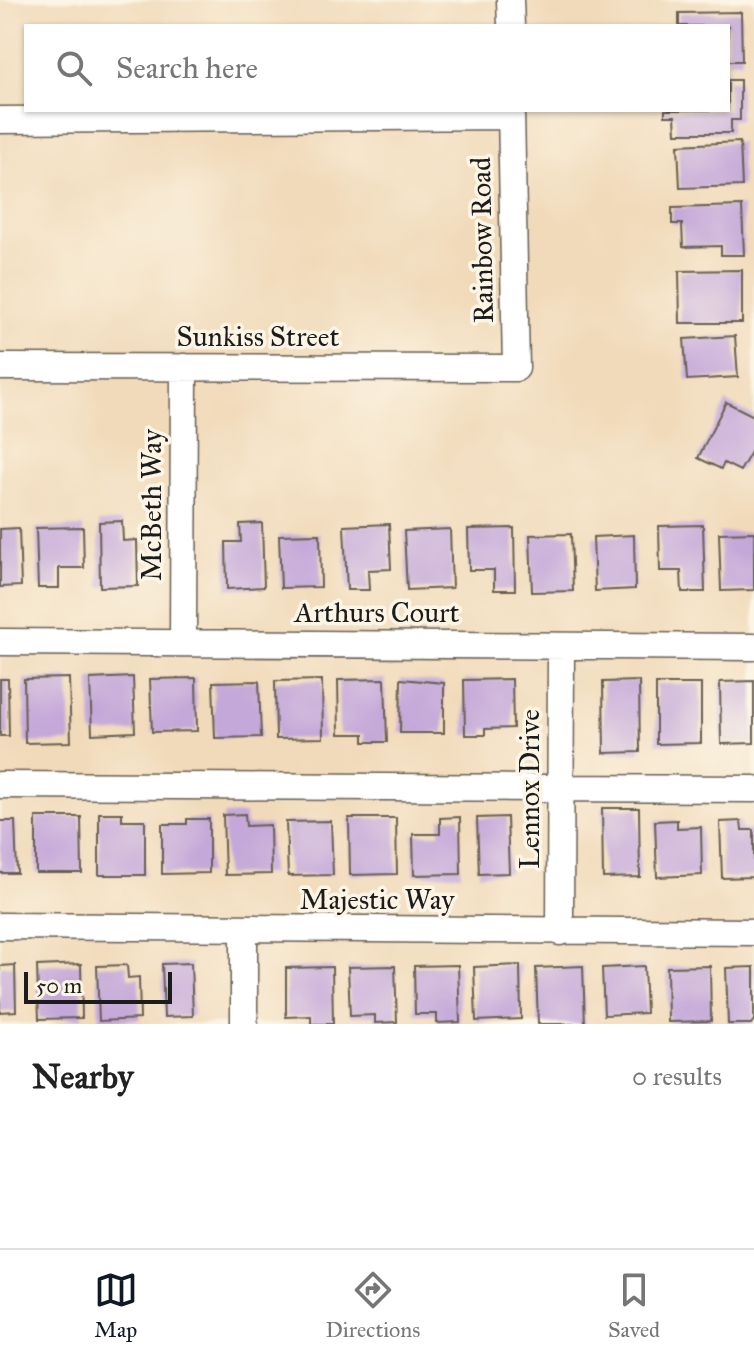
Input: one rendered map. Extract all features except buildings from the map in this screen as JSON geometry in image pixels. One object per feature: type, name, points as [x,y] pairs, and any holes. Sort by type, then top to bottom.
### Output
[{"type":"street","points":[[510,0],[511,24]]},
{"type":"street","points":[[0,120],[511,113]]},
{"type":"street","name":"Rainbow Road","points":[[511,113],[516,368]]},
{"type":"street","name":"Sunkiss Street","points":[[0,367],[516,368]]},
{"type":"street","name":"McBeth Way","points":[[183,643],[184,367]]},
{"type":"street","name":"Arthurs Court","points":[[0,642],[754,647]]},
{"type":"street","name":"Lennox Drive","points":[[560,932],[561,646]]},
{"type":"street","points":[[0,785],[754,789]]},
{"type":"street","name":"Majestic Way","points":[[0,926],[754,932]]},
{"type":"street","points":[[244,930],[244,1024]]}]
